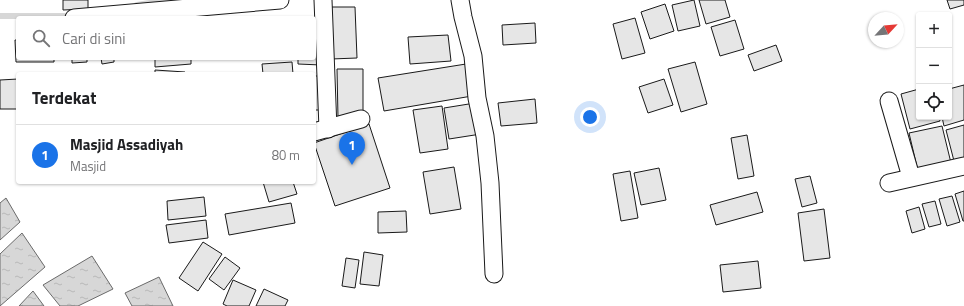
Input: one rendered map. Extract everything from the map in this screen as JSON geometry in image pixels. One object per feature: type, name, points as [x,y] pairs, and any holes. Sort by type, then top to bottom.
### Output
[{"type":"street","points":[[86,16],[143,6],[280,0]]},
{"type":"street","points":[[324,0],[321,131],[361,120]]},
{"type":"street","points":[[460,0],[473,56],[478,98],[485,136],[490,183],[494,274]]},
{"type":"street","points":[[889,101],[912,177]]},
{"type":"street","points":[[889,183],[964,166]]},
{"type":"water","points":[[6,198],[20,222],[0,240],[0,203]]},
{"type":"water","points":[[22,233],[45,267],[0,306],[0,254]]},
{"type":"water","points":[[92,256],[113,289],[78,306],[60,306],[43,285]]},
{"type":"water","points":[[159,277],[173,306],[132,306],[125,293]]},
{"type":"water","points":[[33,291],[44,306],[19,306]]},
{"type":"building","points":[[63,0],[88,0],[88,9],[63,10]]},
{"type":"building","points":[[694,0],[700,26],[678,31],[672,5]]},
{"type":"building","points":[[699,0],[725,0],[730,17],[706,24]]},
{"type":"building","points":[[947,0],[964,0],[964,5],[950,9]]},
{"type":"building","points":[[665,4],[674,31],[650,39],[641,12]]},
{"type":"building","points":[[330,7],[355,7],[357,58],[331,59]]},
{"type":"building","points":[[635,18],[645,53],[622,59],[613,24]]},
{"type":"building","points":[[735,20],[744,49],[720,56],[711,27]]},
{"type":"building","points":[[535,23],[536,43],[503,45],[502,25]]},
{"type":"building","points":[[316,34],[322,34],[321,65],[298,64],[298,60],[316,60]]},
{"type":"building","points":[[448,35],[451,61],[410,64],[408,37]]},
{"type":"building","points":[[15,40],[16,60],[54,60],[54,62],[16,62]]},
{"type":"building","points":[[776,45],[782,61],[754,71],[748,55]]},
{"type":"building","points":[[72,60],[87,60],[87,62],[72,63]]},
{"type":"building","points":[[101,60],[114,60],[114,62],[102,64]]},
{"type":"building","points":[[155,60],[191,60],[191,64],[155,67]]},
{"type":"building","points":[[292,62],[293,72],[263,72],[262,64]]},
{"type":"building","points":[[695,62],[707,104],[681,112],[668,69]]},
{"type":"building","points":[[466,64],[472,96],[384,111],[378,78]]},
{"type":"building","points":[[337,69],[363,69],[363,118],[338,118]]},
{"type":"building","points":[[155,70],[185,72],[155,72]]},
{"type":"building","points":[[316,76],[318,76],[319,110],[316,110]]},
{"type":"building","points":[[16,79],[16,109],[0,109],[0,80]]},
{"type":"building","points":[[664,79],[673,105],[648,113],[639,87]]},
{"type":"building","points":[[964,85],[964,120],[944,126],[943,120],[952,120],[952,88]]},
{"type":"building","points":[[916,90],[916,120],[940,121],[910,129],[901,94]]},
{"type":"building","points":[[535,99],[537,123],[501,126],[498,103]]},
{"type":"building","points":[[475,103],[481,134],[449,139],[444,108]]},
{"type":"building","points":[[442,106],[448,149],[420,153],[413,110]]},
{"type":"building","points":[[369,124],[390,188],[335,206],[316,149],[316,142]]},
{"type":"building","points":[[964,125],[964,159],[954,161],[946,130]]},
{"type":"building","points":[[942,126],[951,163],[918,171],[909,133]]},
{"type":"building","points":[[747,135],[754,176],[738,179],[731,138]]},
{"type":"building","points":[[454,167],[461,209],[430,214],[423,172]]},
{"type":"building","points":[[659,168],[666,200],[641,205],[634,173]]},
{"type":"building","points":[[630,171],[638,218],[621,221],[613,174]]},
{"type":"building","points":[[810,176],[817,203],[802,207],[795,179]]},
{"type":"building","points":[[264,184],[294,184],[297,194],[269,202]]},
{"type":"building","points":[[964,191],[964,221],[963,221],[955,194]]},
{"type":"building","points":[[757,192],[763,212],[716,225],[710,205]]},
{"type":"building","points":[[952,196],[960,222],[947,226],[939,199]]},
{"type":"building","points":[[204,197],[206,216],[168,220],[167,201]]},
{"type":"building","points":[[935,201],[941,224],[929,227],[922,204]]},
{"type":"building","points":[[291,203],[295,223],[229,235],[225,214]]},
{"type":"building","points":[[919,207],[925,229],[912,233],[906,211]]},
{"type":"building","points":[[824,209],[830,258],[804,261],[798,213]]},
{"type":"building","points":[[406,211],[407,232],[378,233],[378,212]]},
{"type":"building","points":[[206,220],[208,238],[169,243],[166,225]]},
{"type":"building","points":[[203,242],[222,254],[198,291],[179,278]]},
{"type":"building","points":[[364,252],[383,255],[379,286],[360,284]]},
{"type":"building","points":[[225,257],[240,268],[224,290],[209,279]]},
{"type":"building","points":[[346,258],[359,260],[355,288],[342,286]]},
{"type":"building","points":[[758,261],[761,288],[723,292],[720,265]]},
{"type":"building","points":[[233,280],[256,290],[249,306],[227,306],[223,304]]},
{"type":"building","points":[[264,289],[288,300],[285,306],[256,306]]},
{"type":"waterway","points":[[137,5],[168,0]]},
{"type":"waterway","points":[[0,16],[72,16]]},
{"type":"place","name":"Masjid Assadiyah","points":[[352,165]]}]
